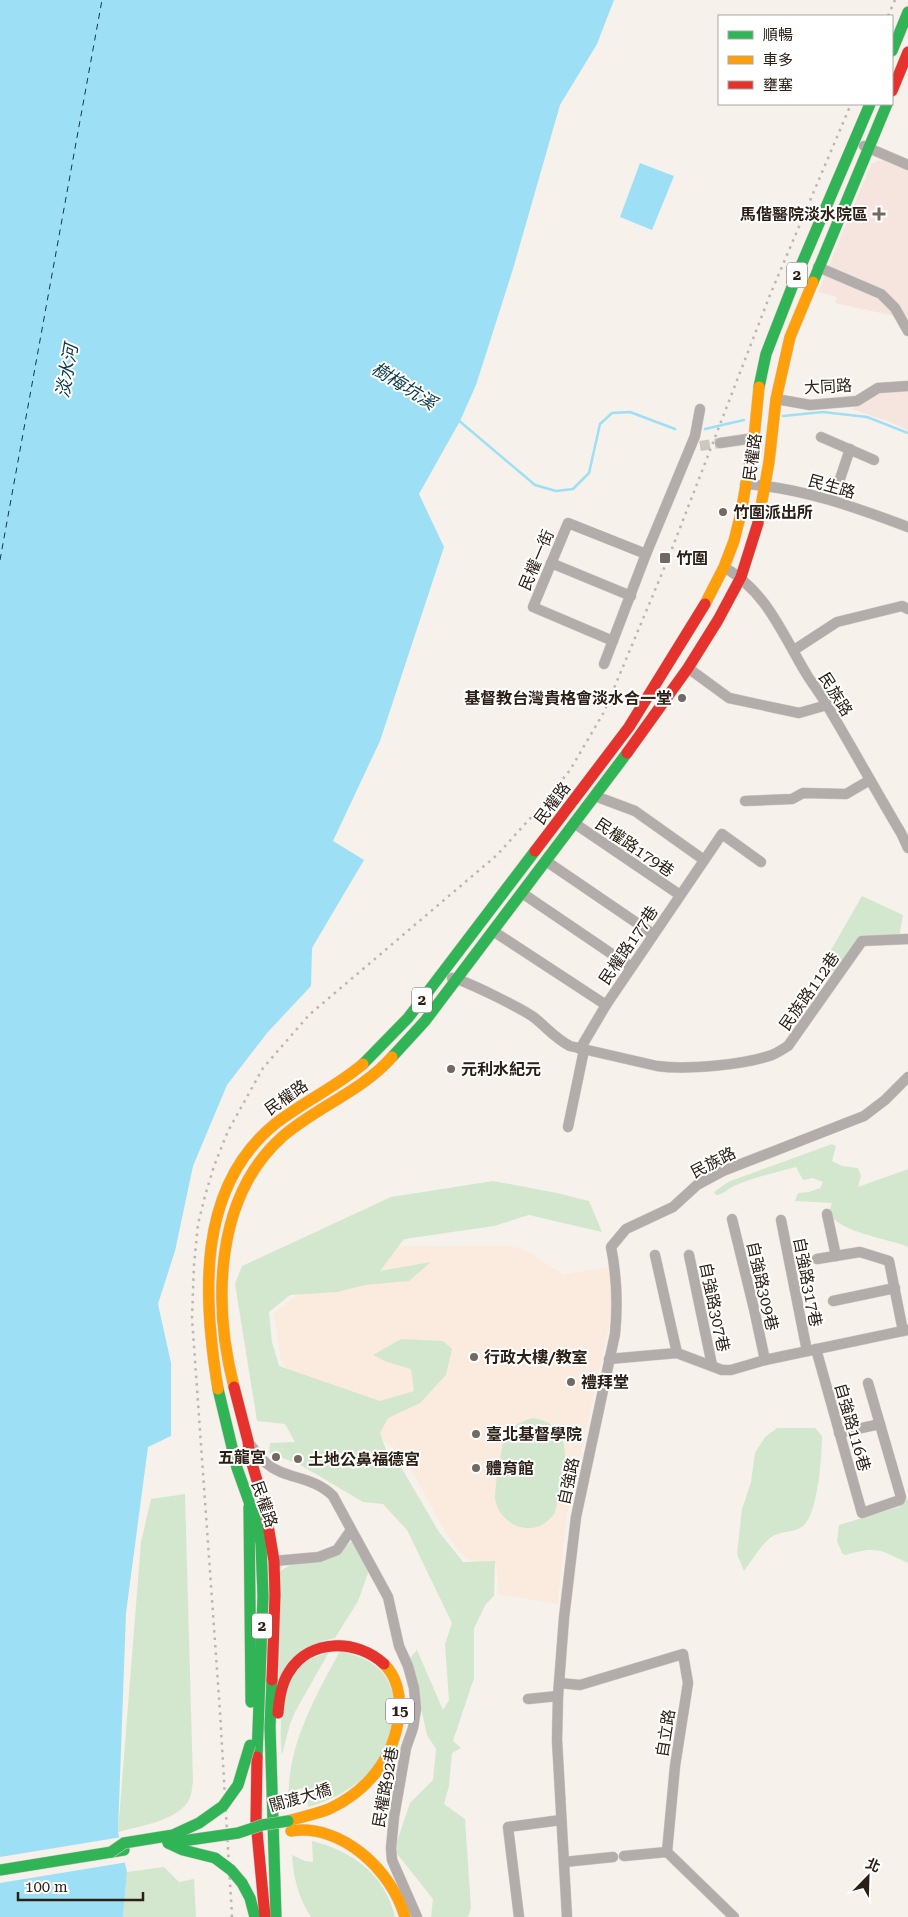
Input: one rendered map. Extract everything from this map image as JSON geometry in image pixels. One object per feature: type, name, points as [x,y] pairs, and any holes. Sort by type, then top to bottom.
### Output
[{"type":"main road","points":[[893,49],[908,12]]},
{"type":"main road","points":[[893,90],[905,65],[908,52]]},
{"type":"main road","name":"民權路","points":[[265,1917],[256,1828],[256,1748],[259,1724],[263,1589],[261,1545],[258,1525],[249,1507],[228,1436],[210,1335],[208,1258],[211,1231],[217,1209],[237,1166],[264,1134],[296,1107],[352,1073],[373,1056],[408,1018],[629,727],[702,610],[724,567],[734,542],[754,438],[758,390],[766,354],[794,282],[870,105]]},
{"type":"main road","name":"民權路","points":[[276,1917],[270,1726],[274,1561],[265,1507],[250,1458],[248,1442],[231,1374],[223,1313],[224,1259],[228,1230],[237,1202],[250,1176],[264,1156],[282,1137],[302,1122],[365,1083],[382,1069],[425,1021],[595,796],[688,668],[718,620],[741,577],[759,519],[769,462],[776,399],[790,337],[887,105]]},
{"type":"main road","points":[[111,1852],[124,1843],[173,1835],[199,1823],[223,1806],[238,1785],[250,1745],[250,1544],[246,1525],[249,1507]]},
{"type":"main road","name":"關渡大橋","points":[[0,1870],[238,1833],[263,1834],[290,1826],[338,1805],[376,1775],[390,1754],[398,1730],[401,1703],[398,1686],[387,1667],[374,1656],[358,1648],[340,1645],[320,1648],[305,1655],[298,1661],[284,1680],[278,1704],[272,1756]]},
{"type":"main road","name":"關渡大橋","points":[[290,1826],[327,1834],[355,1847],[379,1869],[394,1889],[405,1917]]},
{"type":"main road","points":[[168,1843],[183,1850],[215,1858],[231,1870],[242,1882],[250,1898],[255,1917]]},
{"type":"main road","points":[[276,1885],[284,1917]]},
{"type":"street","points":[[854,142],[908,165]]},
{"type":"street","points":[[818,267],[882,294],[895,308],[908,331]]},
{"type":"street","name":"大同路","points":[[776,399],[810,404],[857,401],[878,388],[908,386]]},
{"type":"street","points":[[604,664],[646,554],[695,444],[700,410]]},
{"type":"street","points":[[821,437],[874,460]]},
{"type":"street","points":[[720,443],[754,438]]},
{"type":"street","points":[[833,500],[850,449]]},
{"type":"street","name":"民生路","points":[[745,484],[833,500],[908,527]]},
{"type":"street","name":"民權一街","points":[[613,640],[533,607],[568,523],[646,554]]},
{"type":"street","points":[[551,563],[631,596]]},
{"type":"street","name":"民族路","points":[[724,567],[741,577],[756,592],[794,650],[806,674],[827,705],[907,843]]},
{"type":"street","points":[[794,650],[837,622],[902,606],[908,609]]},
{"type":"street","points":[[688,668],[729,698],[799,713],[827,705]]},
{"type":"street","points":[[745,802],[792,799],[803,793],[846,794],[870,780]]},
{"type":"street","points":[[595,796],[635,811],[704,860]]},
{"type":"street","name":"民權路179巷","points":[[574,823],[680,895]]},
{"type":"street","name":"民權路177巷","points":[[568,1127],[582,1050],[606,1005],[722,834],[761,862]]},
{"type":"street","points":[[546,861],[653,934]]},
{"type":"street","points":[[522,893],[631,967]]},
{"type":"street","points":[[493,931],[606,1005]]},
{"type":"street","name":"民族路112巷","points":[[582,1050],[671,1068],[748,1061],[773,1055],[788,1046],[862,941],[908,939]]},
{"type":"street","points":[[441,976],[456,978],[520,1010],[536,1019],[558,1040],[582,1050]]},
{"type":"street","name":"民族路","points":[[610,1359],[618,1306],[616,1274],[611,1247],[626,1229],[673,1207],[697,1185],[723,1171],[864,1116],[885,1100],[908,1077]]},
{"type":"street","points":[[827,1214],[836,1256]]},
{"type":"street","name":"自強路309巷","points":[[732,1219],[765,1360]]},
{"type":"street","name":"自強路317巷","points":[[781,1220],[812,1350]]},
{"type":"street","points":[[610,1359],[677,1353],[722,1370],[731,1370],[765,1360],[906,1331],[889,1260],[860,1252],[817,1260]]},
{"type":"street","name":"自強路307巷","points":[[689,1255],[712,1365]]},
{"type":"street","points":[[655,1256],[677,1353]]},
{"type":"street","points":[[833,1301],[895,1288]]},
{"type":"street","name":"自強路116巷","points":[[812,1350],[862,1513],[900,1500],[901,1497],[880,1424]]},
{"type":"street","name":"自強路","points":[[566,1917],[557,1740],[558,1696],[564,1618],[576,1516],[610,1359]]},
{"type":"street","points":[[839,1433],[880,1424],[868,1383]]},
{"type":"street","name":"民權路","points":[[248,1442],[265,1463],[276,1470],[310,1481],[326,1490],[338,1504],[376,1576]]},
{"type":"street","points":[[274,1561],[319,1557],[337,1550],[352,1530]]},
{"type":"street","name":"民權路92巷","points":[[376,1576],[388,1597],[398,1646],[408,1666],[414,1688],[416,1709],[405,1756],[394,1818],[391,1848],[392,1860],[417,1917]]},
{"type":"street","name":"自立路","points":[[559,1683],[580,1685],[683,1654],[688,1683],[674,1766],[667,1852]]},
{"type":"street","points":[[528,1699],[558,1696]]},
{"type":"street","points":[[519,1917],[508,1826],[561,1820]]},
{"type":"street","points":[[564,1862],[667,1852],[734,1917]]},
{"type":"shaded area","name":"馬偕醫院淡水院區","points":[[877,161],[884,161],[908,170],[908,319],[835,303],[837,297],[818,292],[871,164]]},
{"type":"shaded area","points":[[908,390],[908,430],[851,409],[884,391]]},
{"type":"shaded area","name":"臺北基督學院","points":[[402,1246],[509,1246],[524,1249],[563,1274],[610,1267],[613,1308],[566,1519],[558,1604],[499,1594],[496,1565],[466,1559],[447,1535],[414,1475],[392,1446],[344,1422],[307,1397],[281,1361],[274,1313],[331,1269]]},
{"type":"green space","points":[[862,896],[903,915],[899,937],[863,939],[837,974],[823,964]]},
{"type":"green space","points":[[832,1144],[836,1146],[832,1161],[842,1166],[858,1168],[861,1176],[858,1187],[908,1169],[908,1247],[852,1230],[841,1224],[830,1211],[832,1203],[795,1201],[798,1193],[820,1188],[823,1182],[813,1178],[803,1180],[796,1167],[749,1180],[718,1195],[714,1192],[728,1182]]},
{"type":"green space","points":[[493,1181],[589,1201],[602,1232],[529,1215],[494,1226],[404,1239],[380,1271],[431,1262],[409,1281],[365,1285],[337,1292],[290,1295],[269,1312],[272,1342],[279,1366],[380,1401],[414,1391],[411,1369],[387,1362],[373,1355],[401,1339],[443,1341],[452,1349],[446,1375],[420,1403],[388,1418],[380,1433],[388,1456],[401,1467],[439,1532],[463,1562],[495,1561],[494,1596],[486,1604],[474,1628],[474,1678],[453,1741],[461,1748],[452,1753],[449,1786],[444,1804],[465,1819],[471,1908],[468,1917],[431,1917],[433,1899],[394,1850],[410,1803],[433,1780],[436,1749],[427,1735],[410,1658],[417,1650],[443,1710],[449,1700],[445,1644],[452,1623],[407,1530],[383,1504],[363,1502],[299,1464],[269,1453],[270,1443],[295,1442],[285,1424],[257,1421],[235,1284],[242,1266],[391,1197]]},
{"type":"green space","points":[[533,1418],[549,1423],[558,1431],[564,1443],[565,1456],[555,1513],[542,1525],[526,1528],[515,1525],[501,1514],[496,1504],[495,1492],[503,1440],[516,1425]]},
{"type":"green space","points":[[777,1428],[815,1428],[822,1436],[816,1498],[808,1520],[803,1526],[770,1538],[744,1571],[737,1554],[742,1509],[751,1482],[755,1453],[765,1437]]},
{"type":"green space","points":[[185,1494],[193,1781],[191,1793],[189,1800],[183,1807],[167,1818],[118,1832],[141,1542],[151,1499]]},
{"type":"green space","points":[[908,1498],[908,1563],[878,1550],[864,1550],[845,1555],[842,1553],[837,1541],[839,1525],[899,1507]]},
{"type":"green space","points":[[351,1542],[354,1542],[368,1567],[368,1573],[358,1601],[335,1638],[322,1641],[279,1678],[280,1572],[292,1564],[337,1553]]},
{"type":"green space","points":[[340,1651],[358,1656],[380,1670],[390,1684],[397,1705],[396,1714],[386,1751],[376,1765],[350,1788],[319,1804],[308,1807],[307,1788],[298,1789],[288,1798],[291,1767],[299,1736],[318,1693]]},
{"type":"green space","points":[[329,1652],[295,1712],[282,1755],[281,1718],[290,1683],[304,1663]]},
{"type":"green space","points":[[312,1841],[340,1851],[365,1867],[383,1888],[395,1917],[311,1917],[297,1888],[292,1855],[305,1861],[313,1862]]},
{"type":"green space","points":[[164,1867],[179,1882],[194,1879],[196,1917],[123,1917],[127,1872]]},
{"type":"water","name":"淡水河","points":[[0,0],[614,0],[597,44],[560,105],[513,269],[476,385],[460,421],[419,494],[444,547],[380,741],[333,841],[364,860],[312,948],[311,986],[267,1033],[227,1085],[193,1166],[175,1251],[158,1304],[171,1363],[171,1436],[148,1447],[126,1613],[118,1832],[127,1872],[123,1917],[0,1917]]},
{"type":"water","points":[[640,163],[674,176],[652,230],[620,217]]},
{"type":"pier","points":[[122,1837],[128,1862],[0,1883],[0,1857]]},
{"type":"waterway","name":"樹梅坑溪","points":[[457,419],[535,485],[556,491],[573,489],[589,473],[600,424],[612,413],[630,412],[675,429]]},
{"type":"waterway","name":"樹梅坑溪","points":[[783,416],[823,412],[867,417],[908,433]]},
{"type":"waterway","name":"樹梅坑溪","points":[[705,429],[744,420]]},
{"type":"ferry route","points":[[0,560],[102,0]]},
{"type":"tunnel","points":[[700,446],[720,443]]},
{"type":"railway","points":[[888,15],[895,0]]},
{"type":"railway","points":[[232,1917],[220,1712],[192,1318],[198,1224],[214,1166],[228,1131],[263,1068],[309,1015],[497,855],[544,803],[570,770],[604,712],[668,559],[770,295],[851,105]]},
{"type":"traffic: fast","points":[[893,49],[908,12]]},
{"type":"traffic: fast","points":[[759,387],[766,354],[794,282],[870,105]]},
{"type":"traffic: fast","points":[[813,282],[887,105]]},
{"type":"traffic: fast","points":[[392,1057],[425,1021],[627,753]]},
{"type":"traffic: fast","points":[[363,1064],[408,1018],[535,851]]},
{"type":"traffic: fast","points":[[218,1389],[237,1468],[257,1524],[261,1544],[263,1596],[257,1757]]},
{"type":"traffic: fast","points":[[249,1507],[251,1702]]},
{"type":"traffic: fast","points":[[272,1680],[270,1726],[276,1917]]},
{"type":"traffic: fast","points":[[111,1852],[124,1843],[173,1835],[199,1823],[223,1806],[238,1785],[250,1745]]},
{"type":"traffic: fast","points":[[168,1843],[238,1833],[262,1825],[288,1821]]},
{"type":"traffic: fast","points":[[168,1843],[183,1850],[215,1858],[231,1870],[242,1883]]},
{"type":"traffic: fast","points":[[0,1870],[124,1850]]},
{"type":"traffic: fast","points":[[242,1883],[250,1898],[255,1917]]},
{"type":"traffic: slow","points":[[758,523],[769,462],[776,399],[790,337],[813,282]]},
{"type":"traffic: slow","points":[[705,604],[724,567],[734,541],[741,513],[754,438],[759,387]]},
{"type":"traffic: slow","points":[[234,1387],[227,1355],[223,1322],[222,1288],[225,1254],[231,1221],[243,1190],[260,1162],[282,1137],[295,1126],[367,1080],[392,1057]]},
{"type":"traffic: slow","points":[[218,1389],[209,1318],[211,1246],[218,1212],[231,1180],[249,1150],[275,1124],[363,1064]]},
{"type":"traffic: slow","points":[[288,1821],[324,1811],[343,1802],[367,1782],[385,1758],[396,1730],[399,1714],[399,1694],[395,1681],[384,1664]]},
{"type":"traffic: slow","points":[[291,1831],[310,1831],[328,1835],[346,1843],[362,1854],[377,1867],[389,1883],[405,1917]]},
{"type":"traffic: jam","points":[[893,89],[908,52]]},
{"type":"traffic: jam","points":[[627,753],[688,668],[718,620],[741,577],[758,523]]},
{"type":"traffic: jam","points":[[535,851],[629,727],[705,604]]},
{"type":"traffic: jam","points":[[234,1387],[248,1441],[250,1457],[265,1507],[274,1561],[275,1595],[272,1680]]},
{"type":"traffic: jam","points":[[278,1713],[281,1692],[286,1677],[298,1661],[309,1653],[321,1648],[334,1646],[348,1647],[361,1650],[384,1664]]},
{"type":"traffic: jam","points":[[257,1757],[256,1821],[265,1917]]},
{"type":"place","name":"馬偕醫院淡水院區","points":[[879,214]]},
{"type":"place","name":"竹圍派出所","points":[[723,512]]},
{"type":"place","name":"竹圍","points":[[665,558]]},
{"type":"place","name":"基督教台灣貴格會淡水合一堂","points":[[682,698]]},
{"type":"place","name":"元利水紀元","points":[[451,1069]]},
{"type":"place","name":"行政大樓/教室","points":[[474,1357]]},
{"type":"place","name":"禮拜堂","points":[[571,1382]]},
{"type":"place","name":"臺北基督學院","points":[[476,1434]]},
{"type":"place","name":"五龍宮","points":[[276,1457]]},
{"type":"place","name":"土地公鼻福德宮","points":[[298,1459]]},
{"type":"place","name":"體育館","points":[[476,1468]]}]
